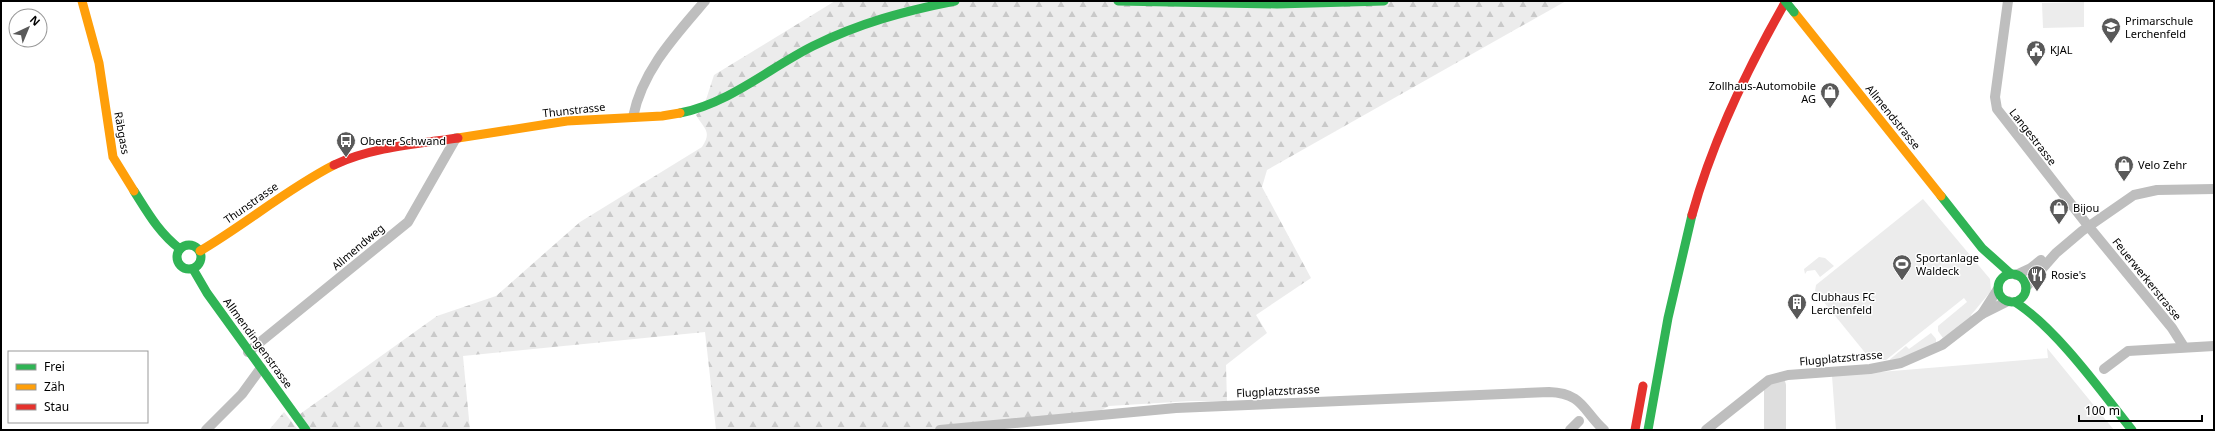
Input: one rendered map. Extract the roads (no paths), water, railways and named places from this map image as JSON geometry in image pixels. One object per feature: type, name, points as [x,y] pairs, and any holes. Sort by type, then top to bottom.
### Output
[{"type":"main road","name":"Räbgass","points":[[82,1],[99,63],[114,158],[155,225],[167,239],[180,249]]},
{"type":"main road","name":"Thunstrasse","points":[[200,251],[224,237],[307,179],[341,160],[372,152],[567,121],[674,114],[707,106],[733,93],[812,47],[848,30],[907,10],[955,1]]},
{"type":"main road","points":[[1118,1],[1384,1]]},
{"type":"main road","points":[[1648,430],[1674,286],[1699,191],[1714,147],[1739,88],[1786,1]]},
{"type":"main road","name":"Allmendstrasse","points":[[1786,1],[1982,248],[2014,274]]},
{"type":"main road","points":[[190,245],[200,251],[200,263],[193,269],[186,269],[179,264],[177,257],[180,249],[190,245]]},
{"type":"main road","name":"Allmendstrasse","points":[[1982,248],[1998,286]]},
{"type":"main road","name":"Allmendingenstrasse","points":[[193,269],[204,289],[248,352],[306,430]]},
{"type":"main road","points":[[2048,328],[2023,306],[2001,296],[1998,286],[2005,276],[2014,274],[2022,278],[2032,302],[2048,328],[2132,430]]},
{"type":"main road","points":[[2012,302],[2021,298],[2026,289]]},
{"type":"main road","points":[[1635,430],[1645,374]]},
{"type":"street","points":[[633,117],[650,73],[666,48],[705,1]]},
{"type":"street","name":"Langestrasse","points":[[2008,1],[1995,97],[1997,109],[2089,227]]},
{"type":"street","name":"Allmendweg","points":[[248,352],[411,218],[425,190],[456,138]]},
{"type":"street","points":[[2014,274],[2056,253],[2126,199],[2140,193],[2157,190],[2214,188]]},
{"type":"street","name":"Feuerwerkerstrasse","points":[[2089,227],[2172,328],[2184,348]]},
{"type":"street","points":[[2026,289],[2056,253]]},
{"type":"street","name":"Flugplatzstrasse","points":[[1982,314],[1998,286]]},
{"type":"street","name":"Flugplatzstrasse","points":[[1706,430],[1769,380],[1788,376],[1894,365],[1942,345],[1982,314],[2012,302]]},
{"type":"street","points":[[2104,369],[2128,351],[2214,346]]},
{"type":"street","points":[[206,430],[242,394],[261,368]]},
{"type":"street","name":"Flugplatzstrasse","points":[[940,430],[1176,408],[1549,392],[1565,393],[1577,399],[1604,430]]},
{"type":"street","points":[[1570,430],[1579,421]]},
{"type":"place","name":"Primarschule Lerchenfeld","points":[[2111,44]]},
{"type":"place","name":"KJAL","points":[[2036,67]]},
{"type":"place","name":"Zollhaus-Automobile AG","points":[[1830,109]]},
{"type":"place","name":"Oberer Schwand","points":[[346,158]]},
{"type":"place","name":"Velo Zehr","points":[[2124,182]]},
{"type":"place","name":"Bijou","points":[[2059,225]]},
{"type":"place","name":"Sportanlage Waldeck","points":[[1902,281]]},
{"type":"place","name":"Rosie's","points":[[2037,292]]},
{"type":"place","name":"Clubhaus FC Lerchenfeld","points":[[1797,320]]}]
